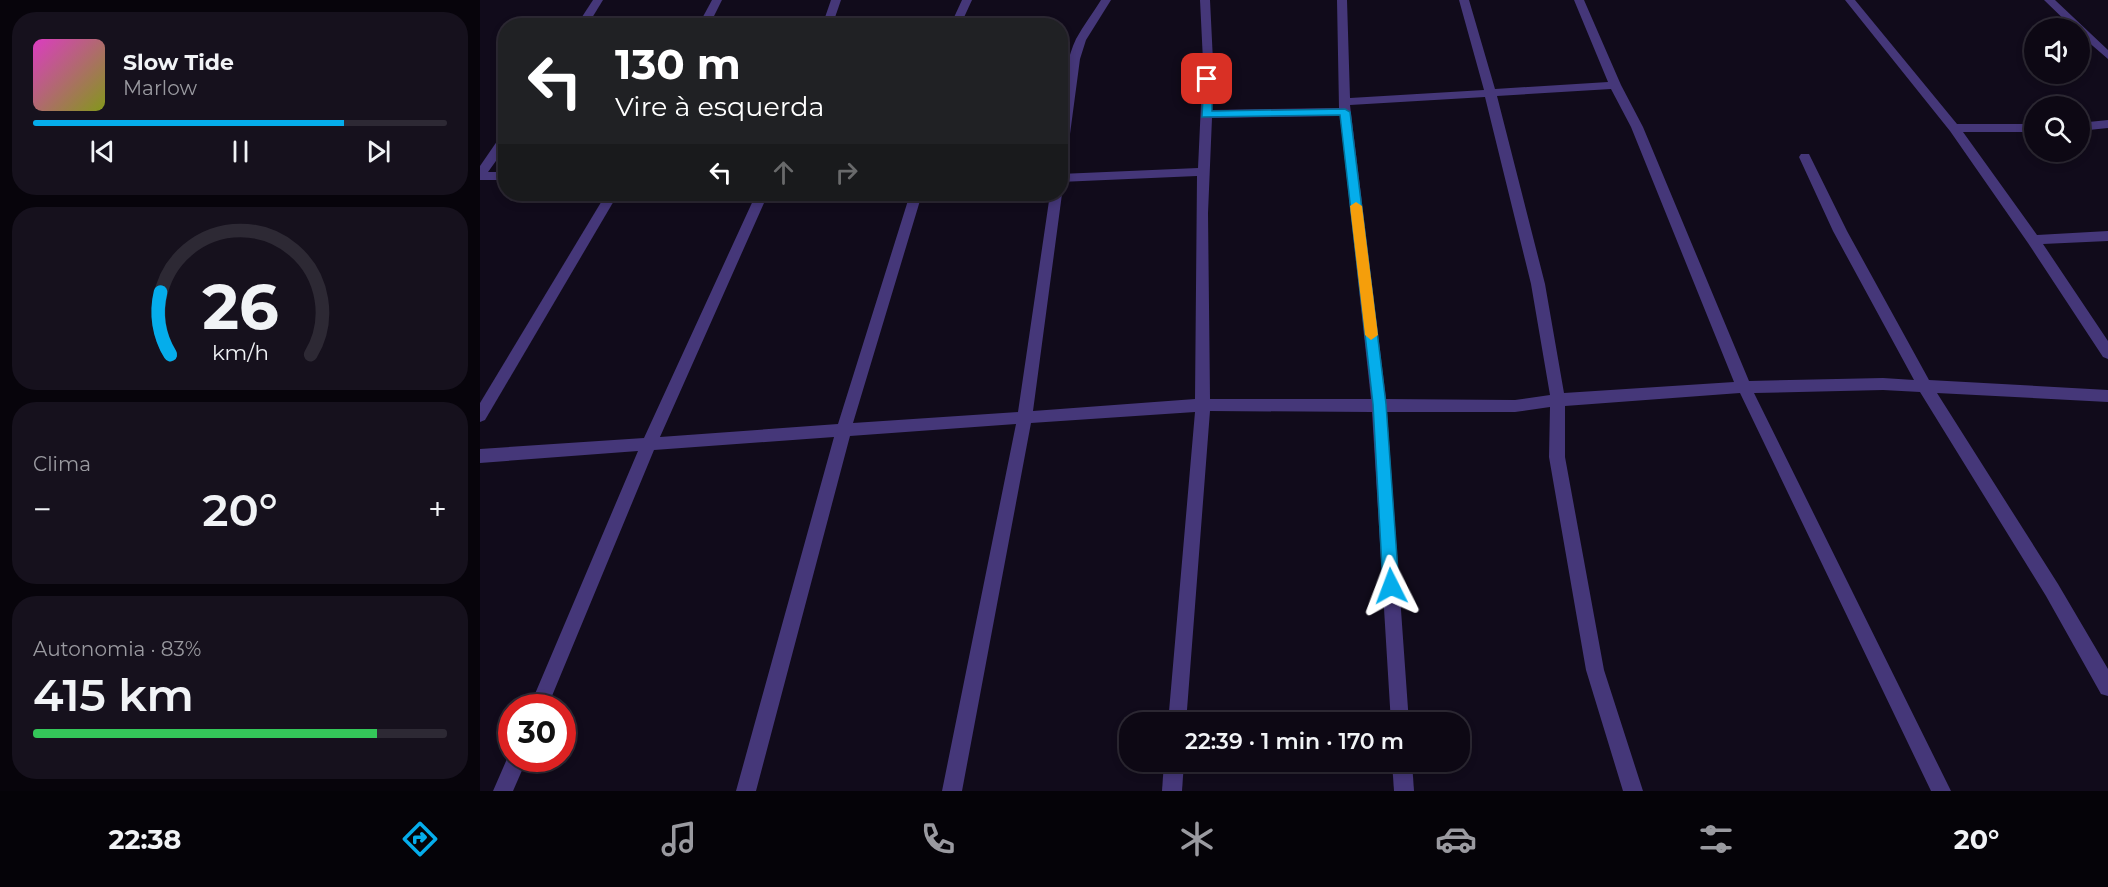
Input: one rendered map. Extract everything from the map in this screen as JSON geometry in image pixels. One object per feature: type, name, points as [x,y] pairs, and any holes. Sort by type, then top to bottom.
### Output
[{"type":"street","points":[[586,18],[598,0]]},
{"type":"street","points":[[707,18],[717,0]]},
{"type":"street","points":[[830,18],[836,0]]},
{"type":"street","points":[[959,18],[967,0]]},
{"type":"street","points":[[1068,108],[1075,59],[1081,40],[1106,0]]},
{"type":"street","points":[[1178,712],[1203,405],[1204,172],[1208,61],[1205,0]]},
{"type":"street","points":[[1342,0],[1344,107],[1379,404],[1399,712]]},
{"type":"street","points":[[1464,0],[1503,139],[1538,284],[1558,400],[1557,456],[1595,670],[1633,791]]},
{"type":"street","points":[[1579,0],[1615,85],[1637,127],[1744,387],[1941,791]]},
{"type":"street","points":[[1850,0],[1954,128],[2033,240],[2108,353]]},
{"type":"street","points":[[2049,0],[2108,56]]},
{"type":"street","points":[[1206,114],[1344,107],[1615,85]]},
{"type":"street","points":[[2090,126],[2108,124]]},
{"type":"street","points":[[1954,128],[2024,128]]},
{"type":"street","points":[[480,176],[498,149]]},
{"type":"street","points":[[1805,157],[1840,231],[1925,387],[2052,590],[2108,687]]},
{"type":"street","points":[[1068,178],[1204,172]]},
{"type":"street","points":[[480,176],[498,176]]},
{"type":"street","points":[[480,416],[608,201]]},
{"type":"street","points":[[544,694],[648,443],[759,201]]},
{"type":"street","points":[[746,791],[792,628],[844,429],[914,201]]},
{"type":"street","points":[[952,791],[1025,417],[1055,201]]},
{"type":"street","points":[[2033,240],[2108,236]]},
{"type":"street","points":[[480,456],[1203,405],[1515,406],[1558,400],[1744,387],[1883,384],[2108,396]]},
{"type":"street","points":[[503,791],[511,772]]},
{"type":"street","points":[[1172,791],[1173,772]]},
{"type":"street","points":[[1403,772],[1404,791]]},
{"type":"slow traffic","points":[[1356,206],[1371,335]]},
{"type":"route","points":[[1207,79],[1206,114],[1345,112],[1379,404],[1391,586]]}]
